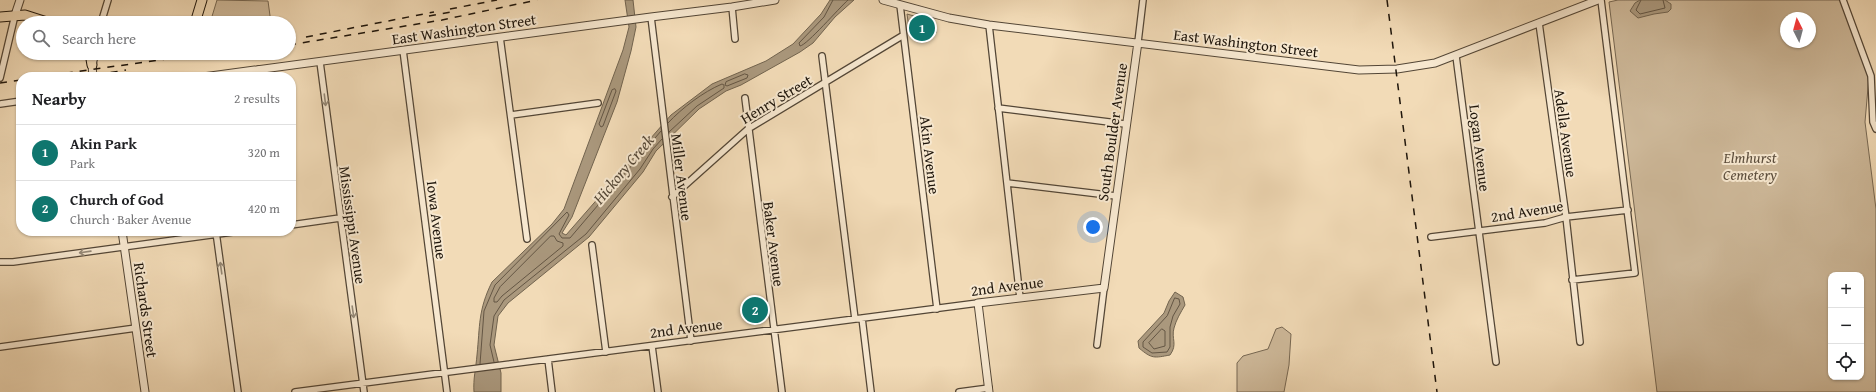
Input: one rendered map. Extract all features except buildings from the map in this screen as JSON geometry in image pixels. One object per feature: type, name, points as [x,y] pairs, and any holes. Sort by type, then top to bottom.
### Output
[{"type":"main road","points":[[197,16],[202,0]]},
{"type":"main road","points":[[0,17],[15,15],[28,16]]},
{"type":"main road","points":[[91,60],[92,65]]},
{"type":"street","points":[[0,78],[20,0]]},
{"type":"street","points":[[103,16],[108,0]]},
{"type":"street","name":"East Washington Street","points":[[238,72],[651,16],[732,7],[775,0]]},
{"type":"street","name":"East Washington Street","points":[[884,0],[950,18],[989,25],[1359,70],[1379,71],[1416,67],[1435,63],[1598,0]]},
{"type":"street","points":[[1138,42],[1143,0]]},
{"type":"street","points":[[1572,280],[1635,273],[1601,0]]},
{"type":"street","points":[[1843,0],[1871,76],[1873,122],[1876,129]]},
{"type":"street","name":"Akin Avenue","points":[[900,5],[902,36],[937,309]]},
{"type":"street","points":[[732,7],[735,40]]},
{"type":"street","name":"Miller Avenue","points":[[651,16],[666,152],[691,341]]},
{"type":"street","name":"Adella Avenue","points":[[1539,23],[1566,217],[1580,342]]},
{"type":"street","points":[[989,25],[1020,298]]},
{"type":"street","name":"Henry Street","points":[[672,197],[748,129],[902,36]]},
{"type":"street","points":[[500,37],[512,115],[527,239]]},
{"type":"street","name":"South Boulder Avenue","points":[[1097,345],[1125,124],[1138,42]]},
{"type":"street","name":"Iowa Avenue","points":[[403,50],[447,392]]},
{"type":"street","points":[[822,56],[855,319]]},
{"type":"street","name":"Logan Avenue","points":[[1456,56],[1496,362]]},
{"type":"street","points":[[93,60],[93,72]]},
{"type":"street","name":"Mississippi Avenue","points":[[320,62],[364,392]]},
{"type":"street","name":"Baker Avenue","points":[[745,98],[782,392]]},
{"type":"street","points":[[0,104],[16,102]]},
{"type":"street","points":[[512,115],[598,103]]},
{"type":"street","points":[[998,108],[1125,124]]},
{"type":"street","points":[[1007,183],[1116,196]]},
{"type":"street","name":"2nd Avenue","points":[[1431,237],[1545,223],[1566,217],[1628,210]]},
{"type":"street","points":[[296,224],[340,218]]},
{"type":"street","name":"Richards Street","points":[[123,236],[145,392]]},
{"type":"street","points":[[0,262],[13,262],[190,236]]},
{"type":"street","points":[[217,236],[238,392]]},
{"type":"street","points":[[592,245],[606,352]]},
{"type":"street","name":"2nd Avenue","points":[[295,392],[1104,288]]},
{"type":"street","points":[[959,392],[989,390],[978,303]]},
{"type":"street","points":[[862,318],[871,392]]},
{"type":"street","points":[[0,347],[136,328]]},
{"type":"street","points":[[652,346],[658,392]]},
{"type":"street","points":[[548,359],[552,392]]},
{"type":"green space","points":[[217,0],[268,1],[270,16],[212,16]]},
{"type":"green space","name":"Elmhurst Cemetery","points":[[1618,0],[1840,0],[1869,76],[1865,122],[1876,209],[1876,392],[1657,392],[1609,2]]},
{"type":"green space","points":[[907,14],[935,22],[936,33],[910,36]]},
{"type":"green space","points":[[1282,327],[1291,334],[1289,365],[1284,392],[1237,392],[1237,363],[1243,356],[1268,349],[1276,329]]},
{"type":"water","points":[[625,0],[633,0],[636,27],[631,51],[617,102],[572,217],[562,233],[566,235],[671,115],[712,84],[766,61],[793,44],[821,14],[830,0],[854,0],[835,17],[813,43],[800,52],[741,85],[726,91],[699,109],[656,151],[643,172],[589,237],[508,303],[498,316],[494,345],[501,373],[501,392],[474,392],[480,318],[487,292],[492,282],[552,224],[564,209],[623,50],[629,27]]},
{"type":"water","points":[[1640,0],[1665,0],[1671,4],[1671,9],[1668,12],[1638,18],[1630,11],[1635,3]]},
{"type":"water","points":[[1175,292],[1183,297],[1185,305],[1174,328],[1174,348],[1170,355],[1157,357],[1150,356],[1139,348],[1138,341],[1164,313]]},
{"type":"railway","points":[[450,9],[497,0]]},
{"type":"railway","points":[[296,44],[442,20],[537,0]]},
{"type":"railway","points":[[1387,0],[1437,392]]},
{"type":"railway","points":[[429,16],[456,11]]},
{"type":"railway","points":[[306,37],[434,12]]},
{"type":"railway","points":[[74,72],[160,60]]},
{"type":"railway","points":[[114,72],[126,70]]},
{"type":"railway","points":[[0,83],[16,81]]},
{"type":"place","name":"Akin Park","points":[[922,28]]},
{"type":"place","name":"Church of God","points":[[755,310]]},
{"type":"water label","name":"Hickory Creek","points":[[623,169]]}]
